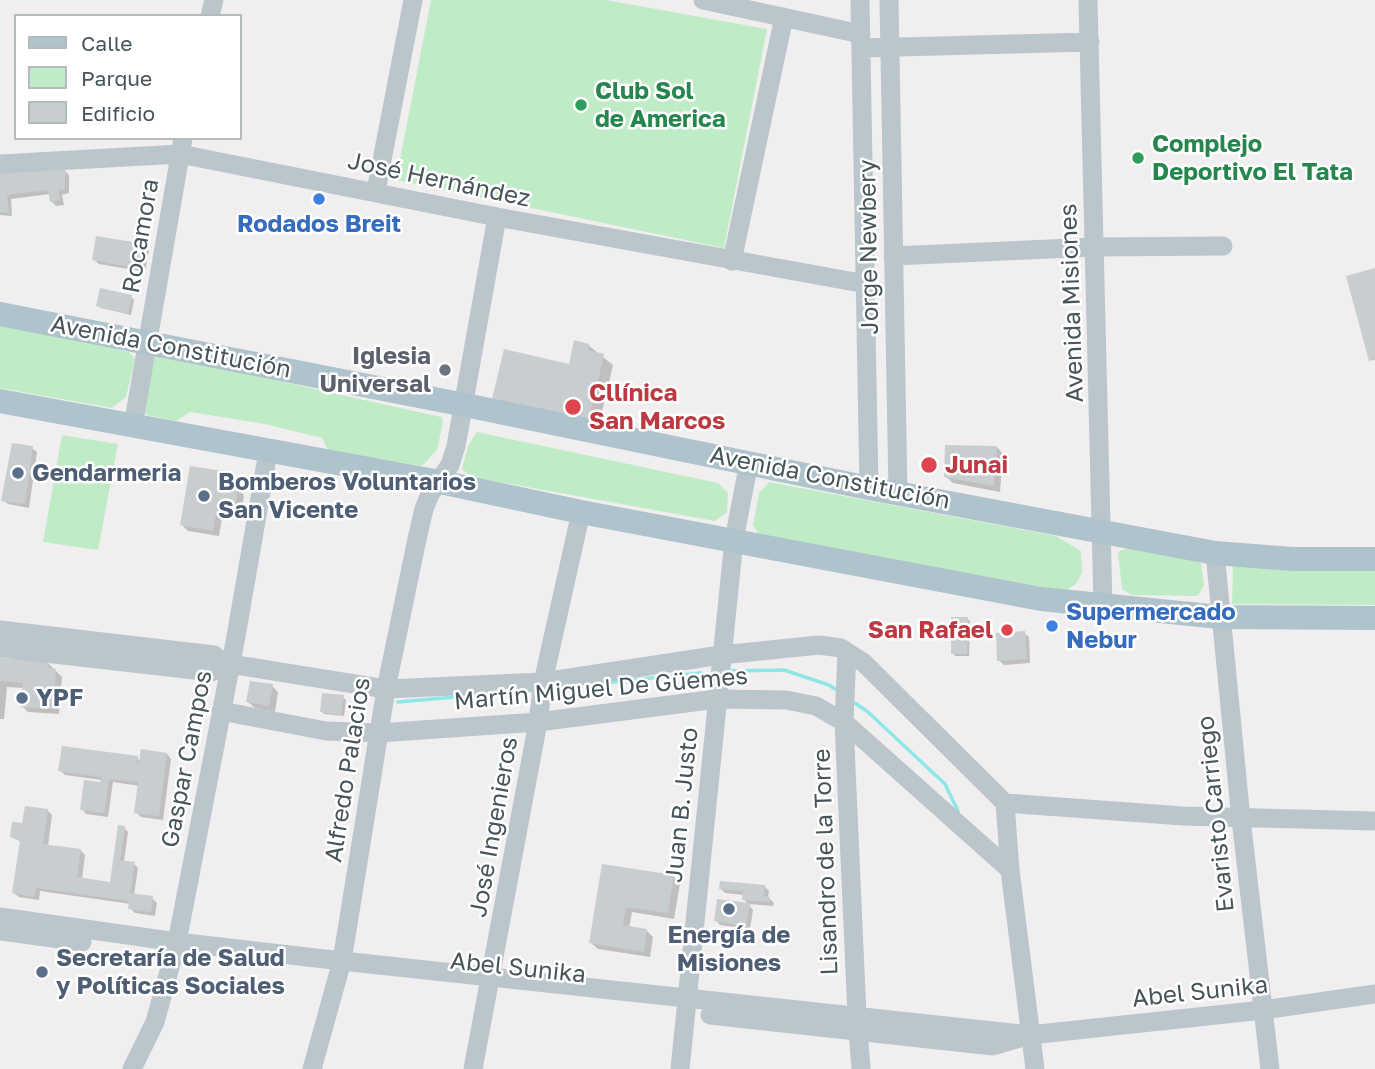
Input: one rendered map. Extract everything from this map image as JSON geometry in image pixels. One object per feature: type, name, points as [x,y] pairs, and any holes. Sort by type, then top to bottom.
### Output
[{"type":"main road","name":"Avenida Constitución","points":[[0,314],[148,341],[869,488],[1215,553],[1292,559],[1375,559]]},
{"type":"main road","points":[[0,401],[440,482],[581,512],[1041,598],[1220,617],[1375,618]]},
{"type":"street","points":[[376,191],[413,0]]},
{"type":"street","points":[[703,0],[784,17],[890,48],[1090,42]]},
{"type":"street","name":"Jorge Newbery","points":[[860,0],[869,488]]},
{"type":"street","name":"Jorge Newbery","points":[[889,0],[898,493]]},
{"type":"street","name":"Avenida Misiones","points":[[1088,0],[1103,605]]},
{"type":"street","points":[[732,261],[784,17]]},
{"type":"street","name":"José Hernández","points":[[0,164],[182,146],[497,217],[866,284]]},
{"type":"street","name":"Rocamora","points":[[133,426],[182,146]]},
{"type":"street","name":"Alfredo Palacios","points":[[312,1069],[340,967],[386,689],[424,509],[430,494],[450,465],[456,446],[497,217]]},
{"type":"street","points":[[893,256],[1094,247],[1223,246]]},
{"type":"street","name":"Gaspar Campos","points":[[132,1069],[155,1022],[175,948],[268,452]]},
{"type":"street","name":"Juan B. Justo","points":[[680,1069],[721,654],[734,540],[749,462]]},
{"type":"street","name":"José Ingenieros","points":[[473,1069],[538,722],[543,682],[581,512]]},
{"type":"street","name":"Evaristo Carriego","points":[[1215,553],[1241,819],[1270,1069]]},
{"type":"street","name":"Martín Miguel De Güemes","points":[[0,630],[214,655],[227,663],[386,689],[543,682],[721,654],[819,645],[841,648],[864,663],[1005,803]]},
{"type":"street","name":"Martín Miguel De Güemes","points":[[0,648],[212,673],[227,663]]},
{"type":"street","name":"Lisandro de la Torre","points":[[848,652],[844,722],[861,1069]]},
{"type":"street","name":"Martín Miguel De Güemes","points":[[221,711],[326,731],[378,733],[538,722],[717,699],[786,700],[816,706],[844,722],[1010,870]]},
{"type":"street","points":[[1035,1069],[1010,870],[1005,803],[1241,819],[1375,821]]},
{"type":"street","name":"Abel Sunika","points":[[0,917],[175,948]]},
{"type":"street","name":"Abel Sunika","points":[[0,931],[490,982],[857,1024],[1030,1035],[1263,1010],[1375,994]]},
{"type":"green space","name":"Club Sol de America","points":[[431,0],[606,0],[767,29],[724,248],[396,180]]},
{"type":"green space","points":[[0,325],[129,352],[135,359],[126,397],[112,408],[0,388]]},
{"type":"green space","points":[[157,354],[441,417],[443,422],[437,450],[422,466],[328,450],[322,438],[265,424],[190,412],[176,421],[147,415],[144,411],[153,361]]},
{"type":"green space","points":[[477,432],[718,483],[728,493],[727,512],[715,521],[472,477],[462,469],[468,446]]},
{"type":"green space","points":[[62,435],[118,444],[98,550],[43,542]]},
{"type":"green space","points":[[769,482],[1056,536],[1081,551],[1082,573],[1076,584],[1065,591],[759,535],[753,525],[759,493]]},
{"type":"green space","points":[[1129,547],[1193,559],[1201,563],[1204,585],[1198,596],[1132,595],[1122,589],[1118,552]]},
{"type":"green space","points":[[1233,562],[1375,567],[1375,605],[1232,604]]},
{"type":"building","points":[[65,169],[65,189],[58,190],[60,200],[50,202],[48,190],[7,195],[9,213],[0,212],[0,171]]},
{"type":"building","points":[[96,236],[145,244],[141,269],[92,260]]},
{"type":"building","points":[[1375,268],[1375,360],[1369,361],[1346,276]]},
{"type":"building","points":[[100,288],[132,295],[128,314],[96,306]]},
{"type":"building","points":[[574,340],[589,344],[588,350],[604,354],[589,420],[492,399],[504,349],[569,364]]},
{"type":"building","name":"Gendarmeria","points":[[12,443],[33,446],[25,504],[1,501]]},
{"type":"building","points":[[945,445],[997,446],[994,486],[944,477]]},
{"type":"building","points":[[190,466],[223,471],[220,485],[238,487],[235,509],[217,507],[213,531],[180,525]]},
{"type":"building","points":[[951,617],[968,617],[967,654],[951,654]]},
{"type":"building","points":[[1025,631],[1027,659],[997,661],[996,633]]},
{"type":"building","points":[[0,658],[49,661],[48,668],[56,669],[53,709],[20,707],[23,683],[0,681]]},
{"type":"building","points":[[250,681],[273,684],[269,706],[246,702]]},
{"type":"building","points":[[322,693],[344,695],[341,715],[320,712]]},
{"type":"building","points":[[62,746],[138,756],[137,763],[141,749],[167,753],[159,816],[134,813],[138,782],[109,779],[104,813],[80,810],[84,780],[100,782],[102,777],[58,771]]},
{"type":"building","points":[[25,806],[48,809],[43,844],[81,849],[77,877],[110,882],[118,825],[125,826],[120,860],[135,862],[130,893],[153,896],[151,912],[128,909],[129,901],[36,888],[35,897],[12,893],[20,841],[10,837],[12,822],[22,823]]},
{"type":"building","points":[[602,864],[674,875],[668,913],[626,907],[623,925],[647,929],[644,952],[589,943]]},
{"type":"building","points":[[720,881],[765,885],[764,896],[770,897],[769,902],[742,900],[743,891],[719,889]]},
{"type":"building","points":[[717,899],[750,903],[746,926],[714,921]]},
{"type":"waterway","points":[[728,671],[784,670],[835,689]]},
{"type":"waterway","points":[[603,683],[701,673]]},
{"type":"waterway","points":[[398,702],[490,694]]},
{"type":"waterway","points":[[855,703],[945,784],[958,811]]},
{"type":"place","name":"Club Sol de America","points":[[581,105]]},
{"type":"place","name":"Complejo Deportivo El Tata","points":[[1138,158]]},
{"type":"place","name":"Rodados Breit","points":[[319,199]]},
{"type":"place","name":"Iglesia Universal","points":[[445,370]]},
{"type":"place","name":"Cllínica San Marcos","points":[[573,407]]},
{"type":"place","name":"Junai","points":[[929,465]]},
{"type":"place","name":"Gendarmeria","points":[[18,473]]},
{"type":"place","name":"Bomberos Voluntarios San Vicente","points":[[204,496]]},
{"type":"place","name":"Supermercado Nebur","points":[[1052,626]]},
{"type":"place","name":"San Rafael","points":[[1007,630]]},
{"type":"place","name":"YPF","points":[[22,698]]},
{"type":"place","name":"Energía de Misiones","points":[[729,909]]},
{"type":"place","name":"Secretaría de Salud y Políticas Sociales","points":[[42,972]]}]
